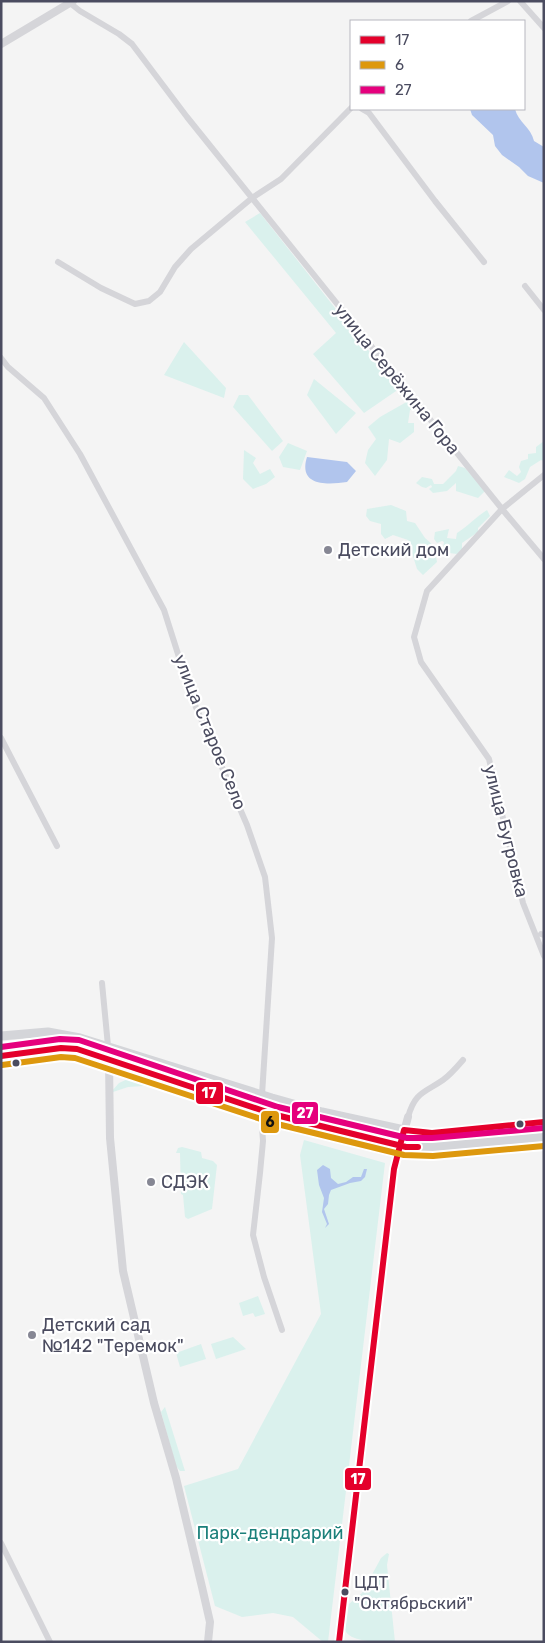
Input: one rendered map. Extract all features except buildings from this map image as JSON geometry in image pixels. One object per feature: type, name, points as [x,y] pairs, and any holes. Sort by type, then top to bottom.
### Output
[{"type":"main road","points":[[1,1036],[48,1032],[78,1037],[262,1095],[322,1112],[404,1130],[432,1133],[544,1122]]},
{"type":"main road","points":[[1,1056],[60,1048],[78,1049],[266,1112],[399,1146],[432,1147],[544,1138]]},
{"type":"street","points":[[473,20],[508,1]]},
{"type":"street","points":[[520,1],[544,28]]},
{"type":"street","points":[[1,44],[72,2]]},
{"type":"street","name":"улица Серёжина Гора","points":[[72,2],[132,44],[187,117],[502,510],[544,559]]},
{"type":"street","points":[[58,262],[101,288],[135,304],[148,301],[160,292],[174,266],[191,249],[252,198],[281,179],[350,109]]},
{"type":"street","points":[[364,110],[369,113],[435,201],[484,262]]},
{"type":"street","points":[[525,286],[544,310]]},
{"type":"street","name":"улица Старое Село","points":[[1,358],[8,367],[44,398],[80,454],[164,610],[192,698],[250,834],[265,877],[272,938],[262,1095]]},
{"type":"street","name":"улица Бугровка","points":[[544,475],[502,510],[427,591],[414,637],[421,662],[489,759],[523,903],[544,956]]},
{"type":"street","points":[[1,738],[57,846]]},
{"type":"street","points":[[102,983],[108,1046]]},
{"type":"street","points":[[109,1060],[110,1138],[123,1271],[154,1403],[176,1478],[202,1587],[210,1622],[208,1642]]},
{"type":"street","points":[[339,1642],[394,1169],[410,1107],[418,1094],[444,1079],[464,1060]]},
{"type":"street","points":[[266,1112],[262,1126],[263,1140],[253,1235],[264,1277],[282,1330]]},
{"type":"street","points":[[1,1543],[50,1642]]},
{"type":"green space","points":[[260,213],[399,389],[364,413],[313,354],[336,333],[245,222]]},
{"type":"green space","points":[[184,342],[226,388],[224,398],[164,375]]},
{"type":"green space","points":[[314,379],[356,413],[336,434],[307,395]]},
{"type":"green space","points":[[239,395],[248,395],[283,441],[272,451],[233,407]]},
{"type":"green space","points":[[410,400],[417,409],[410,410],[408,423],[414,423],[414,432],[400,443],[389,439],[387,460],[375,476],[365,463],[368,450],[376,439],[368,427],[380,417]]},
{"type":"green space","points":[[544,441],[544,461],[541,460],[530,467],[525,479],[519,483],[504,477],[509,470],[517,476],[521,472],[519,467],[521,461],[528,459],[528,454],[536,453],[536,447]]},
{"type":"green space","points":[[288,443],[307,451],[300,470],[283,467],[279,457]]},
{"type":"green space","points":[[244,450],[256,458],[253,463],[260,474],[270,469],[275,477],[266,484],[253,489],[243,479]]},
{"type":"green space","points":[[458,466],[465,468],[485,491],[478,498],[456,491],[456,483],[447,491],[433,493],[429,489],[432,487],[431,485],[426,488],[416,483],[422,477],[432,479],[434,484],[443,484],[456,471]]},
{"type":"green space","points":[[391,505],[406,511],[407,521],[415,523],[425,538],[434,546],[437,562],[423,575],[417,569],[408,540],[393,535],[385,539],[381,534],[381,524],[370,521],[366,516],[367,509]]},
{"type":"green space","points":[[487,510],[490,516],[478,528],[478,532],[462,543],[462,549],[457,554],[449,553],[443,548],[444,542],[437,543],[434,539],[435,532],[449,529],[447,538],[456,539],[457,533]]},
{"type":"green space","points":[[132,1077],[152,1081],[260,1113],[262,1118],[144,1086],[128,1087],[110,1093],[119,1083]]},
{"type":"green space","name":"Парк-дендрарий","points":[[304,1140],[385,1163],[328,1642],[323,1642],[293,1617],[273,1613],[242,1617],[215,1606],[184,1486],[238,1469],[321,1314],[300,1155]]},
{"type":"green space","points":[[182,1147],[201,1152],[202,1158],[213,1161],[217,1165],[212,1209],[188,1219],[185,1217],[183,1195],[181,1194],[180,1153],[176,1153],[178,1148]]},
{"type":"green space","points":[[258,1296],[265,1314],[255,1317],[253,1313],[243,1316],[239,1303]]},
{"type":"green space","points":[[233,1337],[246,1349],[216,1359],[211,1344]]},
{"type":"green space","points":[[201,1344],[206,1359],[180,1367],[176,1353]]},
{"type":"green space","points":[[165,1407],[185,1471],[180,1471],[176,1466],[161,1412]]},
{"type":"green space","points":[[387,1553],[389,1554],[387,1565],[395,1642],[360,1640],[348,1634],[345,1630],[349,1604],[362,1593],[381,1558]]},
{"type":"water","points":[[470,110],[515,110],[534,141],[544,147],[544,183],[528,176],[502,155],[495,146],[493,135],[472,115]]},
{"type":"water","points":[[307,457],[347,462],[356,471],[347,482],[316,482],[306,474]]},
{"type":"water","points":[[323,1165],[330,1169],[331,1178],[338,1184],[346,1182],[353,1177],[361,1177],[364,1169],[367,1169],[365,1177],[361,1181],[331,1190],[328,1204],[324,1209],[329,1224],[325,1228],[327,1224],[322,1212],[324,1198],[319,1185],[317,1170]]},
{"type":"transit line","name":"27","points":[[1,1047],[60,1039],[79,1040],[278,1107],[407,1138],[432,1138],[543,1128]]},
{"type":"transit line","name":"17","points":[[1,1056],[61,1048],[77,1049],[276,1115],[406,1147],[418,1147]]},
{"type":"transit line","name":"6","points":[[2,1065],[61,1057],[75,1058],[273,1123],[404,1155],[433,1156],[544,1146]]},
{"type":"transit line","name":"17","points":[[339,1642],[394,1169],[404,1130],[432,1133],[544,1122]]},
{"type":"place","name":"Детский дом","points":[[328,550]]},
{"type":"place","name":"СДЭК","points":[[151,1182]]},
{"type":"place","name":"Детский сад №142 \"Теремок\"","points":[[32,1335]]},
{"type":"place","name":"ЦДТ \"Октябрьский\"","points":[[345,1592]]}]
